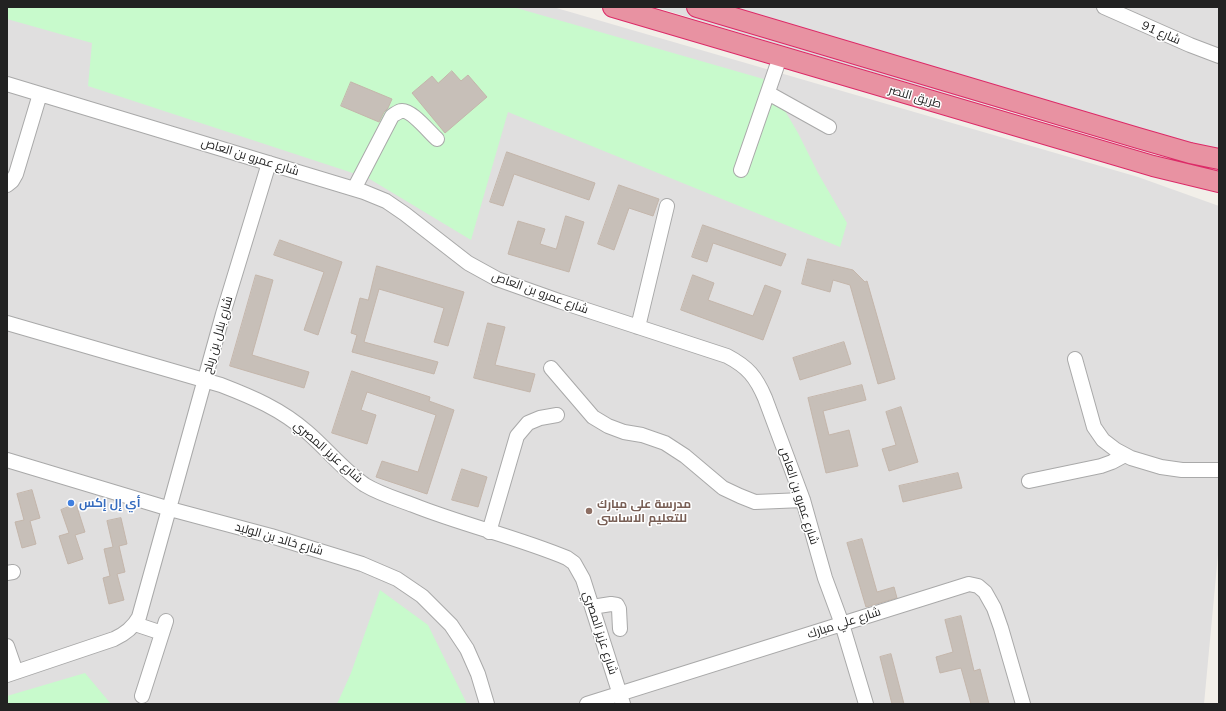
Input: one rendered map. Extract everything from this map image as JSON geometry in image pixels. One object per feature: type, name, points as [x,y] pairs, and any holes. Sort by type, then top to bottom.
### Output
[{"type":"highway","name":"طريق النصر","points":[[613,7],[1153,166],[1219,182]]},
{"type":"highway","name":"طريق النصر","points":[[697,7],[1138,138],[1219,159]]},
{"type":"highway","points":[[771,29],[772,55]]},
{"type":"street","name":"شارع 91","points":[[1104,7],[1190,45],[1219,56]]},
{"type":"street","points":[[741,170],[768,93],[772,55]]},
{"type":"street","name":"شارع عمرو بن العاص","points":[[7,84],[354,189],[386,201],[468,263],[497,279],[638,328],[727,356],[740,363],[760,384],[802,500],[825,578],[842,624],[866,704]]},
{"type":"street","points":[[768,93],[829,127]]},
{"type":"street","points":[[7,185],[12,181],[16,174],[40,94]]},
{"type":"street","points":[[354,189],[392,116],[396,113],[401,111],[409,112],[437,139]]},
{"type":"street","name":"شارع بلال بن رباح","points":[[135,624],[142,609],[223,314],[269,163]]},
{"type":"street","points":[[638,328],[667,206]]},
{"type":"street","name":"شارع عزيز المصري","points":[[7,323],[220,384],[250,396],[280,411],[307,432],[365,485],[380,493],[438,516],[567,558],[574,563],[579,570],[622,699]]},
{"type":"street","points":[[1074,359],[1094,427],[1103,440],[1131,458],[1161,467],[1182,470],[1219,470]]},
{"type":"street","points":[[551,368],[593,417],[608,426],[624,432],[642,435],[665,443],[685,456],[723,488],[755,502],[802,500]]},
{"type":"street","points":[[489,532],[517,436],[528,423],[540,418],[557,415]]},
{"type":"street","points":[[1029,481],[1101,466],[1125,455]]},
{"type":"street","name":"شارع خالد بن الوليد","points":[[7,460],[170,509],[271,536],[362,564],[397,579],[422,596],[450,625],[467,650],[478,674],[488,704]]},
{"type":"street","name":"شارع علي مبارك","points":[[587,704],[622,699],[842,624],[969,584],[978,586],[985,592],[994,608],[1023,704]]},
{"type":"street","points":[[592,607],[611,604],[617,605],[619,608],[620,629]]},
{"type":"street","points":[[7,646],[11,674],[124,635],[135,624],[164,627],[142,696]]},
{"type":"shaded area","points":[[7,7],[553,7],[1138,177],[1219,206],[1219,544],[1204,704],[7,704]]},
{"type":"shaded area","points":[[655,7],[1219,7],[1219,169],[1183,161],[837,62]]},
{"type":"green space","points":[[7,7],[513,7],[767,80],[847,223],[840,247],[508,112],[471,240],[368,178],[88,86],[92,43],[7,19]]},
{"type":"green space","points":[[380,590],[428,625],[467,704],[337,704],[351,673]]},
{"type":"green space","points":[[85,673],[111,704],[7,704],[7,696]]},
{"type":"building","points":[[452,71],[461,81],[468,75],[487,97],[445,133],[412,93],[432,76],[438,83]]},
{"type":"building","points":[[351,82],[392,99],[379,122],[341,106]]},
{"type":"building","points":[[507,152],[595,183],[589,200],[514,174],[503,206],[490,202]]},
{"type":"building","points":[[619,185],[659,199],[653,216],[629,208],[614,250],[598,244]]},
{"type":"building","points":[[566,216],[584,222],[569,272],[508,254],[518,221],[545,229],[540,244],[556,249]]},
{"type":"building","points":[[703,225],[786,254],[781,266],[713,243],[707,262],[692,257]]},
{"type":"building","points":[[280,240],[342,262],[318,335],[304,330],[324,272],[274,255]]},
{"type":"building","points":[[808,259],[853,270],[865,282],[867,281],[895,379],[878,384],[850,285],[833,280],[830,292],[802,284]]},
{"type":"building","points":[[377,266],[464,292],[448,346],[434,342],[444,308],[379,289],[364,342],[438,362],[434,374],[352,352],[357,335],[351,333],[360,298],[368,300]]},
{"type":"building","points":[[256,275],[273,280],[252,355],[309,372],[304,388],[230,366]]},
{"type":"building","points":[[693,275],[714,283],[708,300],[753,316],[765,285],[781,291],[763,340],[681,310]]},
{"type":"building","points":[[488,323],[505,327],[495,365],[535,374],[530,392],[474,378]]},
{"type":"building","points":[[844,342],[851,364],[800,380],[793,358]]},
{"type":"building","points":[[352,371],[430,397],[429,401],[454,410],[427,494],[376,477],[382,461],[418,472],[436,415],[367,392],[361,410],[376,415],[367,444],[332,433]]},
{"type":"building","points":[[862,385],[866,400],[823,411],[829,435],[849,430],[858,466],[826,473],[808,398]]},
{"type":"building","points":[[901,407],[918,462],[889,471],[882,449],[896,445],[886,412]]},
{"type":"building","points":[[462,469],[487,477],[478,507],[452,500]]},
{"type":"building","points":[[958,473],[962,488],[903,502],[899,486]]},
{"type":"building","points":[[32,490],[40,518],[30,521],[36,544],[22,548],[15,522],[24,520],[17,494]]},
{"type":"building","points":[[76,504],[85,532],[75,535],[83,559],[68,564],[59,536],[69,533],[61,510]]},
{"type":"building","points":[[121,518],[127,544],[119,546],[125,572],[117,574],[124,600],[109,604],[103,578],[110,576],[104,549],[113,547],[107,521]]},
{"type":"building","points":[[862,539],[877,592],[894,587],[897,598],[866,607],[847,543]]},
{"type":"building","points":[[961,616],[974,671],[980,669],[989,704],[971,704],[961,668],[940,673],[936,657],[953,652],[945,620]]},
{"type":"building","points":[[891,654],[904,704],[892,704],[880,657]]},
{"type":"place","name":"أي إل إكس","points":[[71,503]]},
{"type":"place","name":"مدرسة على مبارك للتعليم الاساسى","points":[[589,511]]}]
